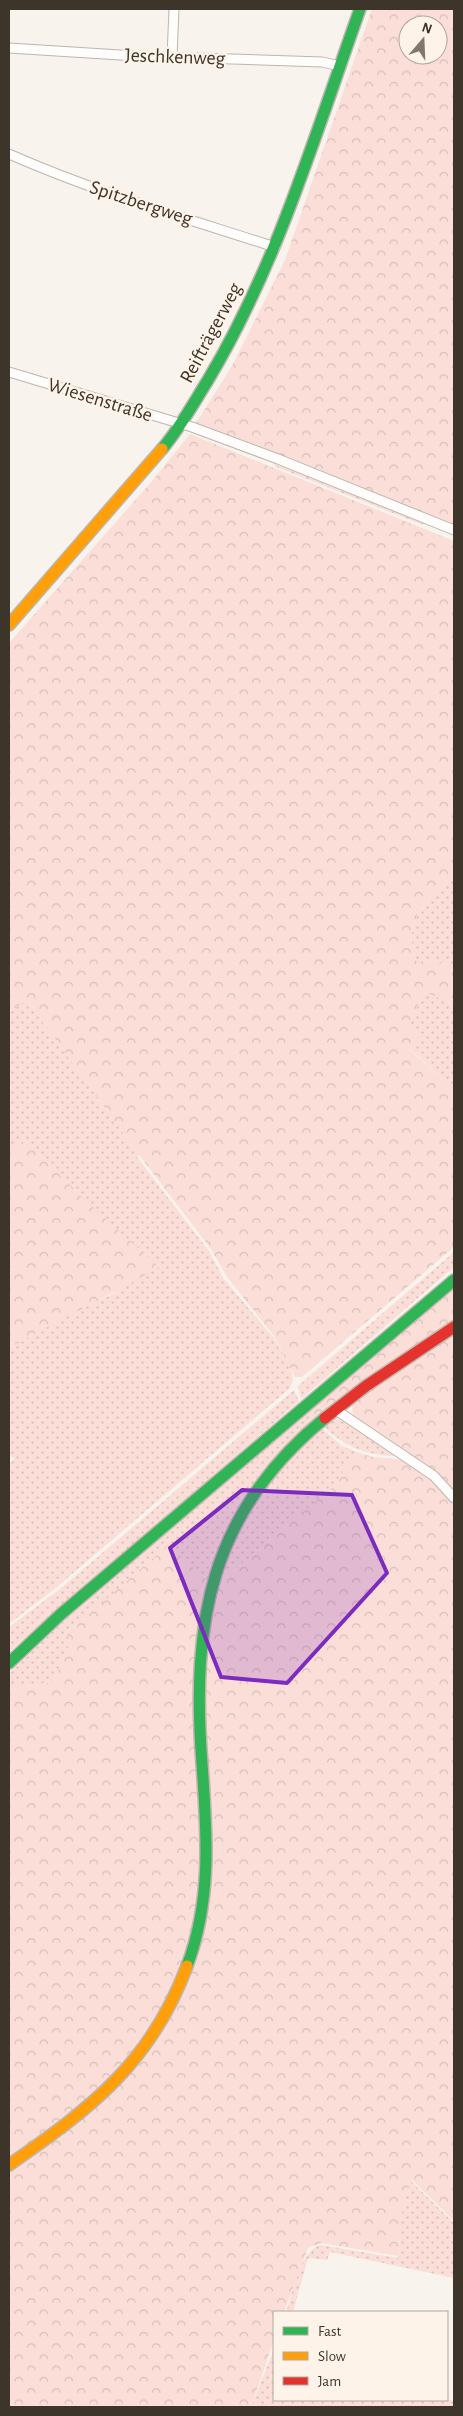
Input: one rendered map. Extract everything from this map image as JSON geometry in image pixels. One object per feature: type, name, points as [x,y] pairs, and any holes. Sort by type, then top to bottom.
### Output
[{"type":"main road","name":"Reifträgerweg","points":[[9,625],[142,473],[187,426],[234,336],[275,247],[360,9]]},
{"type":"main road","points":[[9,1663],[76,1601],[454,1280]]},
{"type":"main road","points":[[9,2165],[63,2127],[124,2074],[148,2044],[167,2012],[186,1972],[198,1930],[207,1880],[206,1810],[198,1682],[200,1638],[211,1585],[226,1544],[243,1509],[264,1478],[296,1442],[336,1410],[454,1327]]},
{"type":"street","points":[[172,57],[174,9]]},
{"type":"street","name":"Jeschkenweg","points":[[9,48],[172,57],[317,62],[340,66]]},
{"type":"street","name":"Spitzbergweg","points":[[9,154],[59,176],[118,197],[275,247]]},
{"type":"street","name":"Wiesenstraße","points":[[9,372],[187,426],[271,456],[454,530]]},
{"type":"street","points":[[336,1410],[434,1476],[454,1498]]},
{"type":"highlighted area","points":[[242,1490],[352,1495],[387,1573],[287,1683],[221,1677],[170,1548]]},
{"type":"green space","points":[[372,9],[454,9],[454,526],[196,423],[232,366],[285,260]]},
{"type":"green space","points":[[190,434],[454,541],[454,879],[439,888],[421,909],[414,925],[412,937],[416,961],[443,962],[454,972],[454,1005],[426,992],[408,1023],[421,1041],[409,1049],[454,1089],[454,1247],[302,1377],[295,1377],[274,1336],[227,1277],[211,1249],[139,1155],[27,1000],[9,1012],[9,643],[153,480]]},
{"type":"green space","points":[[277,461],[425,521],[423,525],[274,466]]},
{"type":"green space","points":[[454,879],[454,972],[443,962],[416,961],[412,937],[414,925],[421,909],[439,888]]},
{"type":"green space","points":[[426,992],[454,1005],[454,1089],[409,1048],[408,1023]]},
{"type":"green space","points":[[27,1000],[139,1155],[137,1157],[209,1251],[224,1279],[273,1337],[289,1364],[293,1378],[290,1388],[58,1586],[9,1624],[9,1464],[14,1459],[9,1454],[9,1348],[64,1317],[115,1293],[87,1202],[25,1140],[9,1149],[9,1089],[11,1089],[9,1078],[9,1012]]},
{"type":"green space","points":[[25,1140],[87,1202],[159,1267],[9,1348],[9,1149]]},
{"type":"green space","points":[[454,1252],[454,1267],[301,1399],[298,1386]]},
{"type":"green space","points":[[454,1287],[454,1320],[314,1418],[309,1412]]},
{"type":"green space","points":[[454,1332],[454,2221],[412,2180],[403,2204],[398,2256],[321,2243],[308,2248],[284,2311],[273,2311],[273,2343],[251,2407],[9,2407],[9,1691],[16,1687],[53,1682],[70,1643],[67,1634],[168,1545],[214,1587],[332,1488],[357,1452],[373,1457],[406,1460],[353,1418],[352,1402]]},
{"type":"green space","points":[[294,1390],[299,1401],[9,1652],[9,1627],[60,1589]]},
{"type":"green space","points":[[309,1412],[314,1418],[292,1440],[207,1581],[168,1546],[70,1643],[53,1682],[16,1687],[9,1691],[9,1673],[66,1619]]},
{"type":"green space","points":[[333,1417],[357,1428],[399,1456],[367,1452],[338,1439],[322,1424]]},
{"type":"green space","points":[[319,1426],[342,1446],[357,1452],[332,1488],[214,1587],[229,1547],[267,1480]]},
{"type":"green space","points":[[411,2181],[454,2223],[454,2278],[330,2252],[327,2260],[308,2258],[293,2311],[286,2311],[303,2263],[314,2249],[321,2245],[398,2258],[403,2204]]},
{"type":"green space","points":[[273,2352],[273,2401],[448,2401],[448,2399],[454,2401],[454,2407],[251,2407]]},
{"type":"traffic: fast","points":[[162,449],[181,424],[208,380],[255,291],[293,199],[360,9]]},
{"type":"traffic: fast","points":[[9,1663],[61,1614],[454,1280]]},
{"type":"traffic: fast","points":[[187,1966],[201,1916],[206,1866],[199,1712],[200,1663],[206,1617],[216,1573],[233,1531],[256,1492],[286,1454],[325,1418]]},
{"type":"traffic: slow","points":[[9,625],[162,449]]},
{"type":"traffic: slow","points":[[9,2165],[92,2103],[136,2057],[156,2030],[187,1966]]},
{"type":"traffic: jam","points":[[325,1418],[366,1386],[454,1327]]}]
